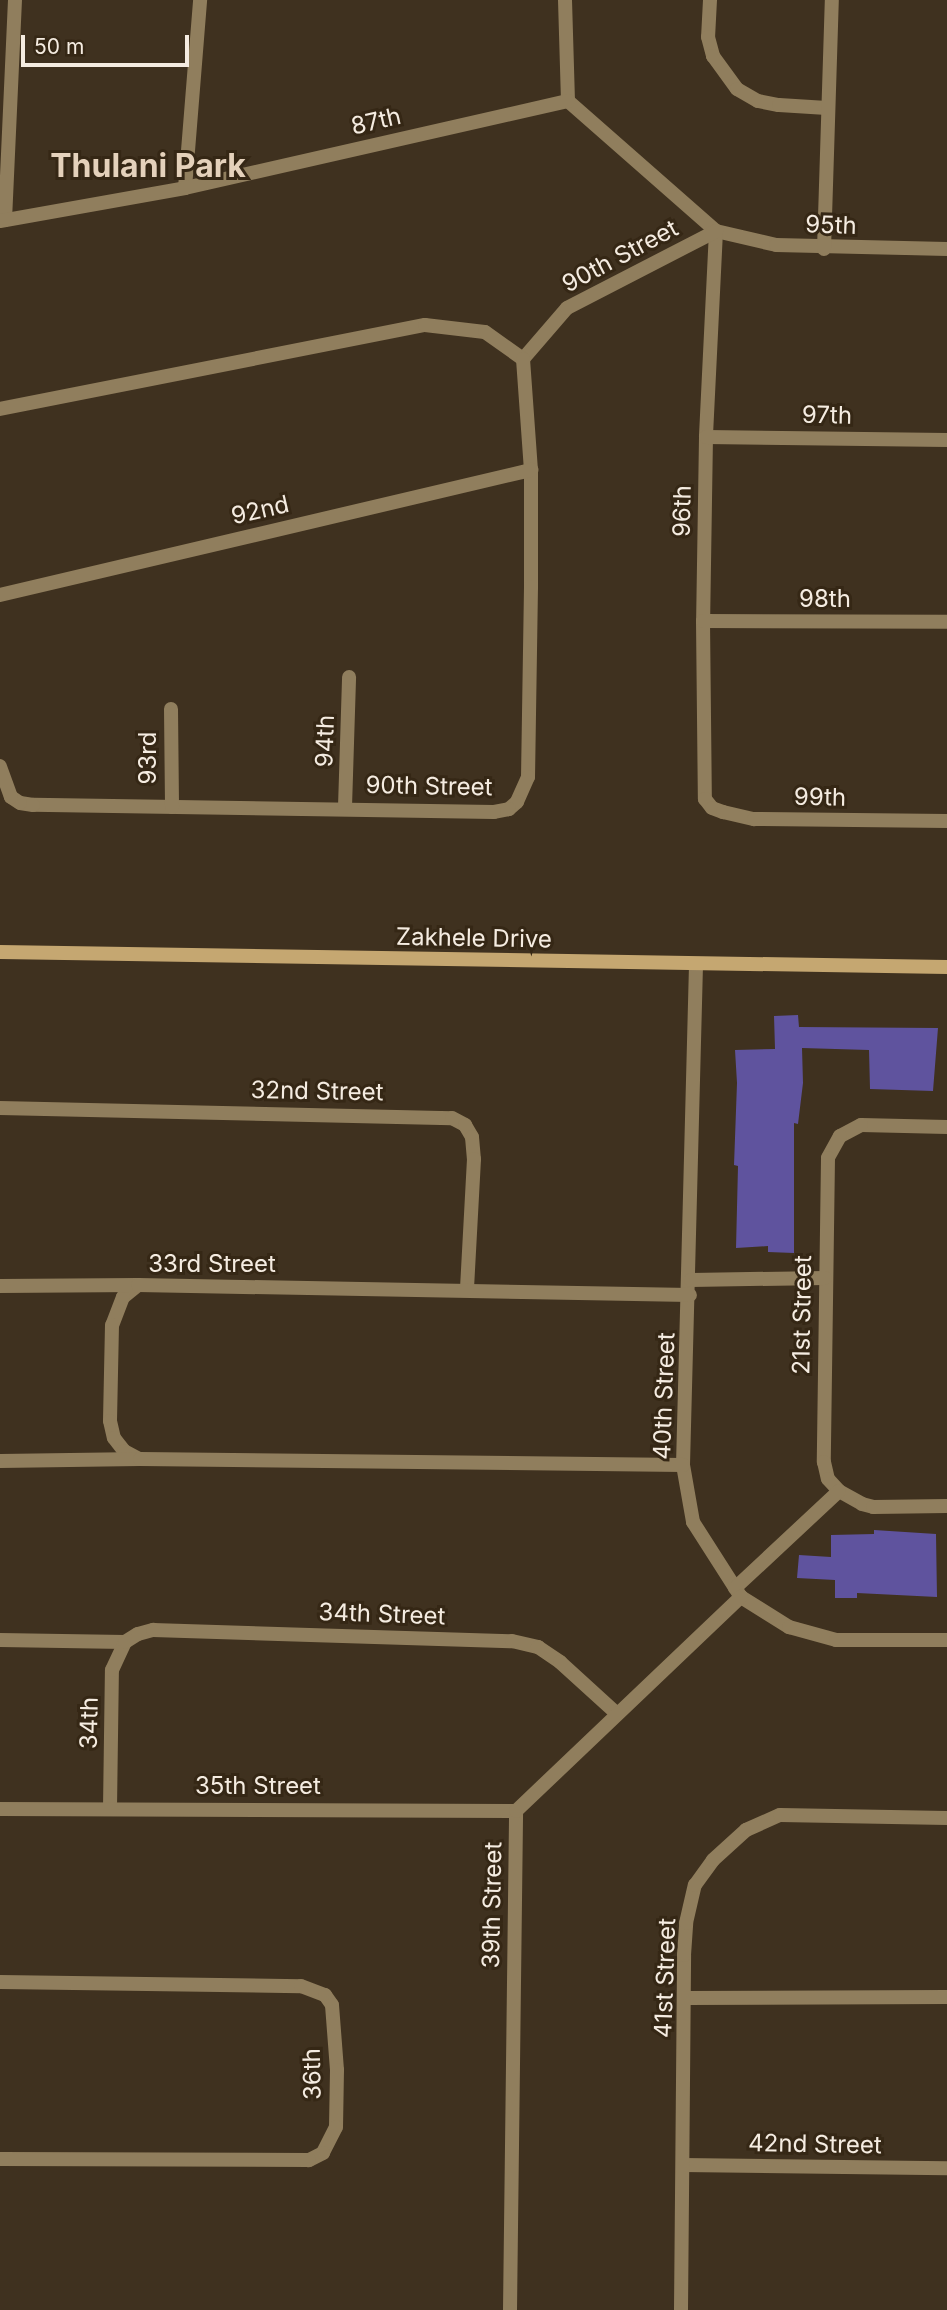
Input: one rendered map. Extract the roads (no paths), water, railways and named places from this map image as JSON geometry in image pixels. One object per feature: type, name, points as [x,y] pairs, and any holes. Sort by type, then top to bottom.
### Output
[{"type":"street","points":[[3,221],[6,33],[15,0]]},
{"type":"street","points":[[185,188],[200,0]]},
{"type":"street","points":[[565,0],[563,30],[568,101],[716,231]]},
{"type":"street","points":[[710,0],[708,37],[713,56],[724,76],[737,89],[758,101],[827,108]]},
{"type":"street","points":[[824,249],[832,0]]},
{"type":"street","name":"87th","points":[[3,221],[185,188],[568,101]]},
{"type":"street","name":"95th","points":[[716,231],[776,245],[824,249],[947,249]]},
{"type":"street","name":"90th Street","points":[[0,766],[7,790],[20,803],[172,807],[345,807],[494,812],[509,809],[517,802],[528,777],[531,470],[523,359],[567,308],[716,231]]},
{"type":"street","name":"96th","points":[[704,792],[706,436],[716,231]]},
{"type":"street","points":[[0,409],[425,325],[485,332],[523,359]]},
{"type":"street","name":"97th","points":[[706,436],[947,440]]},
{"type":"street","name":"92nd","points":[[0,595],[531,470]]},
{"type":"street","name":"98th","points":[[703,621],[947,622]]},
{"type":"street","name":"94th","points":[[345,807],[349,677]]},
{"type":"street","name":"93rd","points":[[171,709],[172,807]]},
{"type":"street","name":"99th","points":[[704,792],[712,808],[754,819],[947,821]]},
{"type":"street","name":"Zakhele Drive","points":[[0,952],[947,967]]},
{"type":"street","name":"40th Street","points":[[696,965],[690,1287],[683,1465],[693,1522],[738,1593],[763,1613],[811,1635],[836,1640],[947,1640]]},
{"type":"street","name":"32nd Street","points":[[0,1108],[452,1118],[465,1125],[472,1137],[474,1160],[467,1290]]},
{"type":"street","name":"21st Street","points":[[839,1490],[828,1479],[824,1462],[824,1278],[828,1158],[839,1136],[861,1125],[947,1127]]},
{"type":"street","name":"33rd Street","points":[[140,1459],[124,1451],[114,1438],[110,1421],[112,1325],[123,1297],[138,1285],[467,1290],[690,1287],[824,1278]]},
{"type":"street","points":[[0,1286],[138,1285]]},
{"type":"street","points":[[0,1461],[140,1459],[683,1465]]},
{"type":"street","points":[[839,1490],[873,1507],[947,1506]]},
{"type":"street","name":"39th Street","points":[[510,2310],[516,1811],[839,1490]]},
{"type":"street","name":"34th Street","points":[[125,1642],[138,1634],[153,1630],[513,1641],[538,1647],[560,1662],[616,1713]]},
{"type":"street","points":[[0,1640],[125,1642]]},
{"type":"street","name":"34th","points":[[110,1808],[112,1670],[125,1642]]},
{"type":"street","name":"35th Street","points":[[0,1809],[516,1811]]},
{"type":"street","name":"41st Street","points":[[681,2310],[686,1923],[695,1885],[713,1860],[747,1830],[779,1815],[947,1818]]},
{"type":"street","name":"36th","points":[[0,1982],[301,1986],[324,1995],[332,2005],[337,2070],[336,2127],[323,2153],[309,2160],[0,2159]]},
{"type":"street","points":[[686,1998],[947,1997]]},
{"type":"street","name":"42nd Street","points":[[683,2165],[947,2168]]},
{"type":"district","name":"Thulani Park","points":[[148,166]]}]
